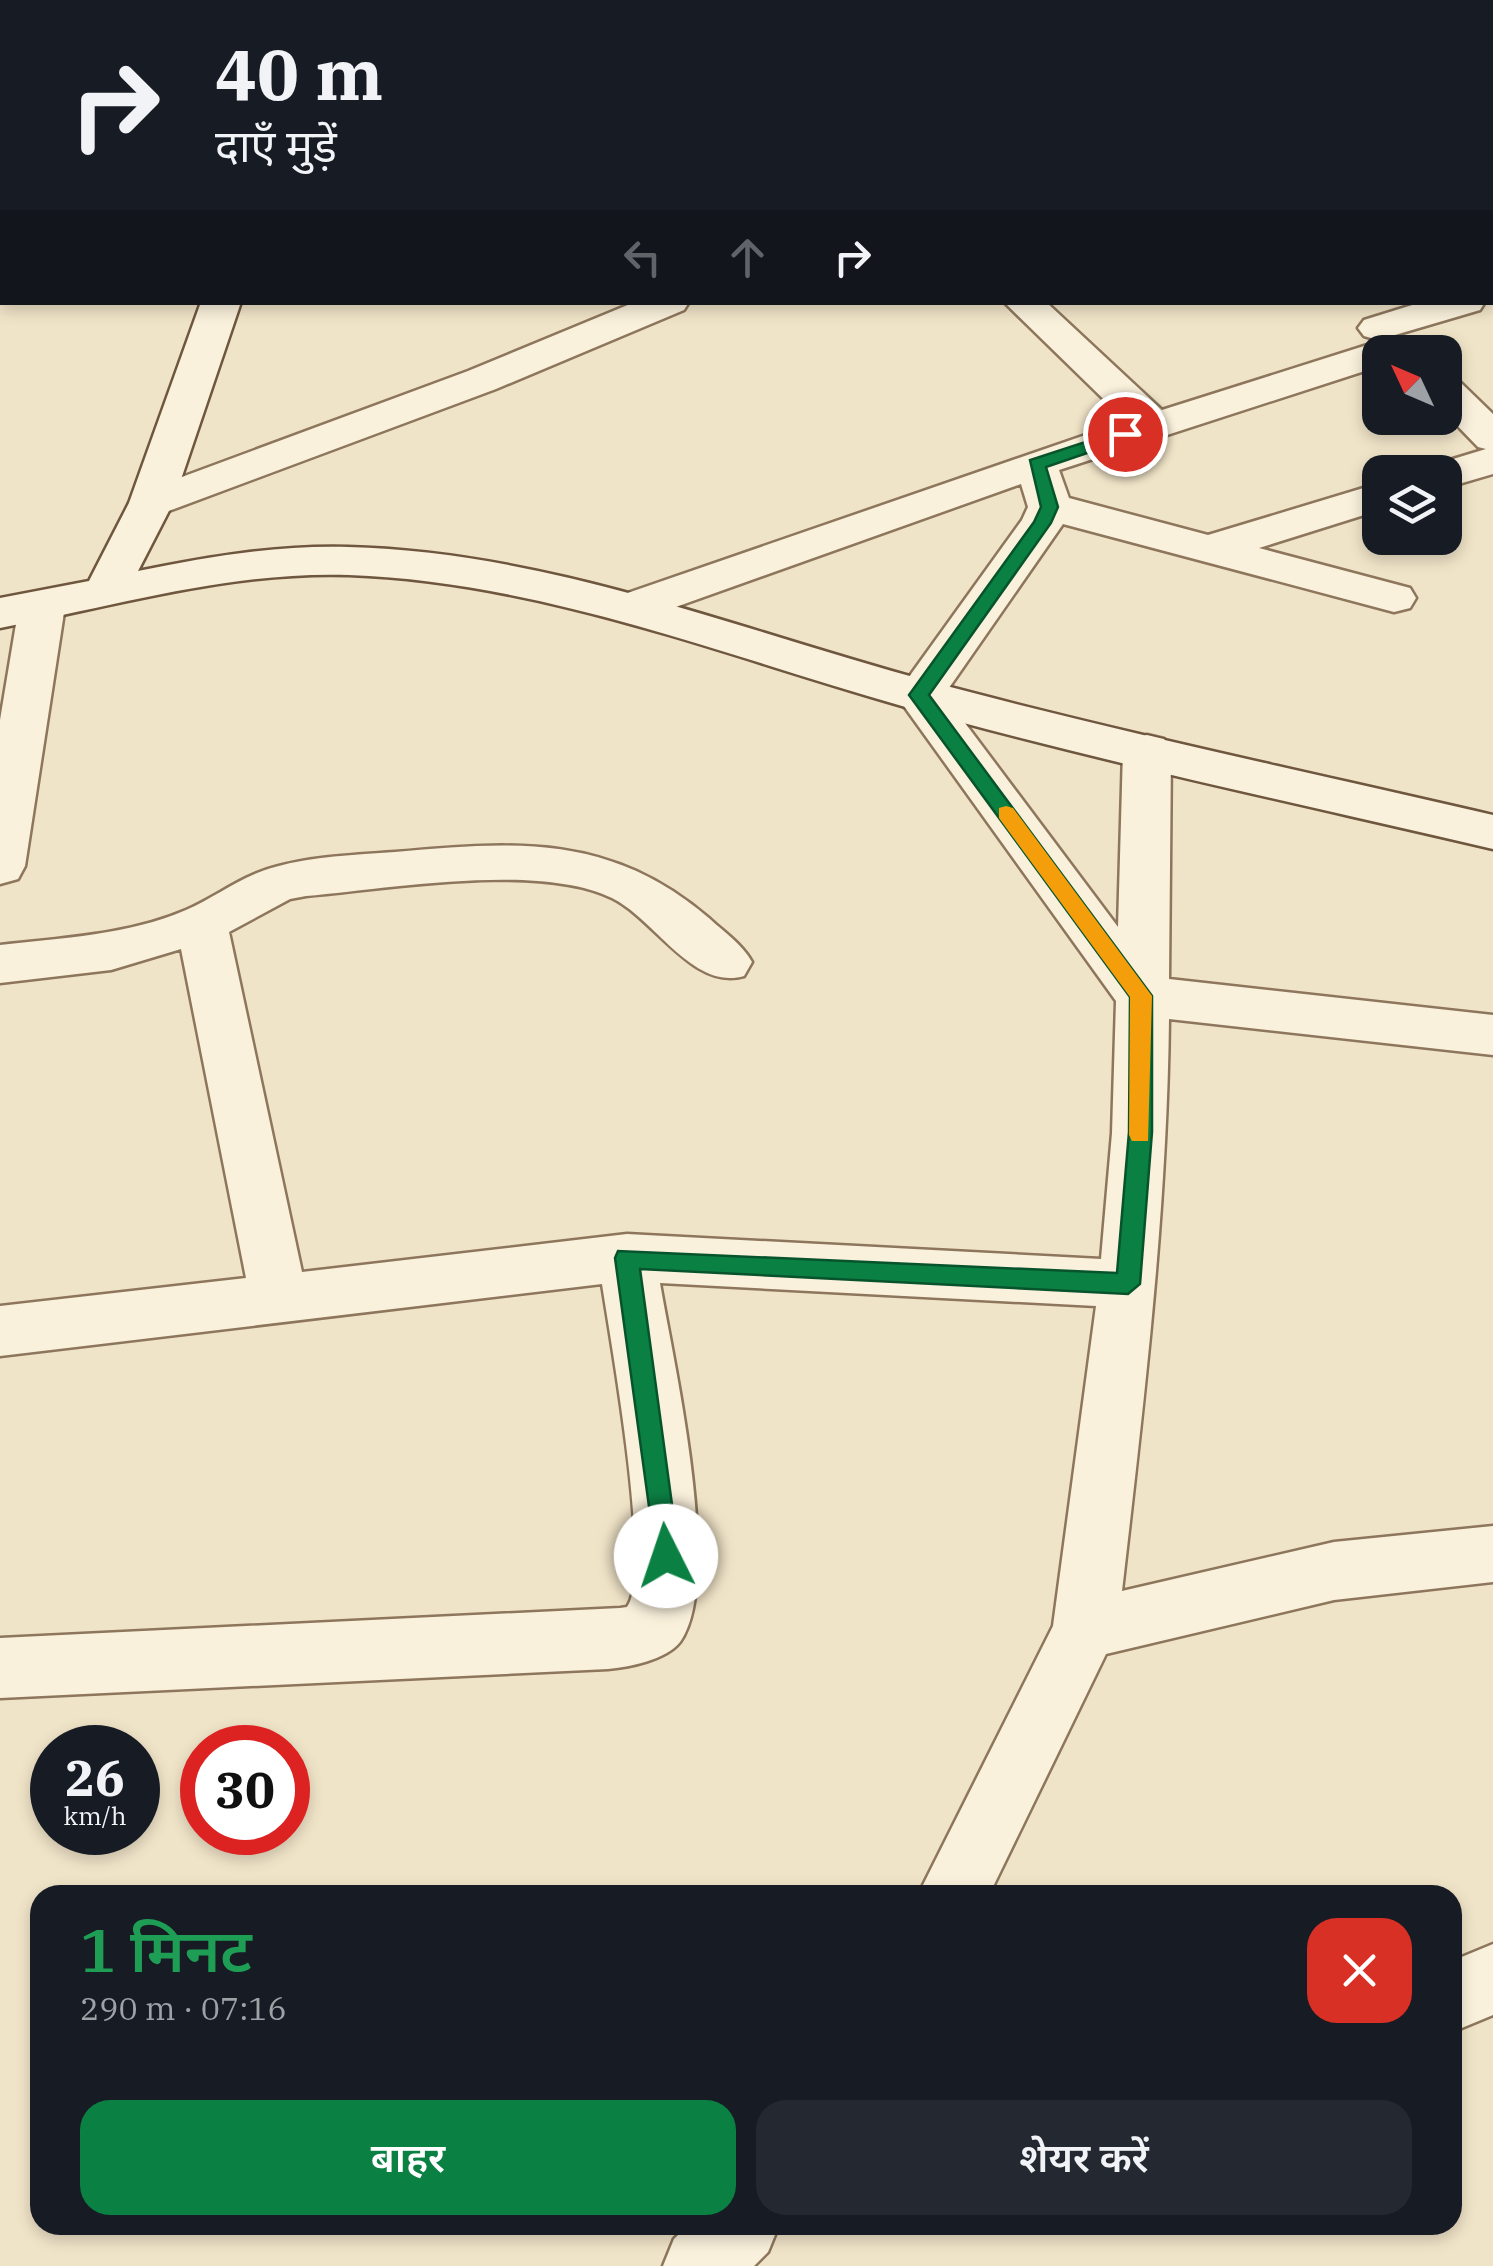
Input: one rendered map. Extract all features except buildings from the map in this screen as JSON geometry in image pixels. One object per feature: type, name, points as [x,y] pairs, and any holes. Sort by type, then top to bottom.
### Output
[{"type":"street","points":[[106,591],[151,503],[220,305]]},
{"type":"street","points":[[151,503],[482,380],[663,305]]},
{"type":"street","points":[[1025,305],[1154,425]]},
{"type":"street","points":[[1349,305],[1378,335]]},
{"type":"street","points":[[1410,335],[1461,305]]},
{"type":"street","points":[[629,608],[1036,464],[1362,356]]},
{"type":"street","points":[[1462,407],[1493,438]]},
{"type":"street","points":[[1462,470],[1493,460]]},
{"type":"street","points":[[1036,464],[1050,507]]},
{"type":"street","points":[[1209,549],[1362,502]]},
{"type":"street","points":[[1050,507],[1394,598]]},
{"type":"street","points":[[919,695],[1050,507]]},
{"type":"street","points":[[0,866],[21,609],[260,566],[347,560],[462,570],[562,589],[919,695],[1493,832]]},
{"type":"street","points":[[919,695],[1141,996],[1493,1035]]},
{"type":"street","points":[[959,1885],[1085,1630],[1128,1284],[1140,1132],[1147,751]]},
{"type":"street","points":[[0,964],[111,951],[202,924],[277,884],[306,878],[500,864],[571,868],[629,885],[726,962]]},
{"type":"street","points":[[202,924],[279,1298]]},
{"type":"street","points":[[0,1331],[626,1258],[1128,1284]]},
{"type":"street","points":[[0,1668],[577,1641],[627,1637],[656,1622],[668,1595],[664,1518],[626,1258]]},
{"type":"street","points":[[1085,1630],[1334,1571],[1493,1554]]},
{"type":"street","points":[[1462,1993],[1493,1979]]},
{"type":"street","points":[[701,2266],[731,2235]]},
{"type":"slow traffic","points":[[1006,813],[1141,996],[1140,1135]]},
{"type":"route","points":[[666,1556],[664,1518],[626,1258],[812,1271],[1128,1284],[1140,1132],[1141,996],[919,695],[1042,523],[1050,507],[1036,464],[1125,434]]}]
